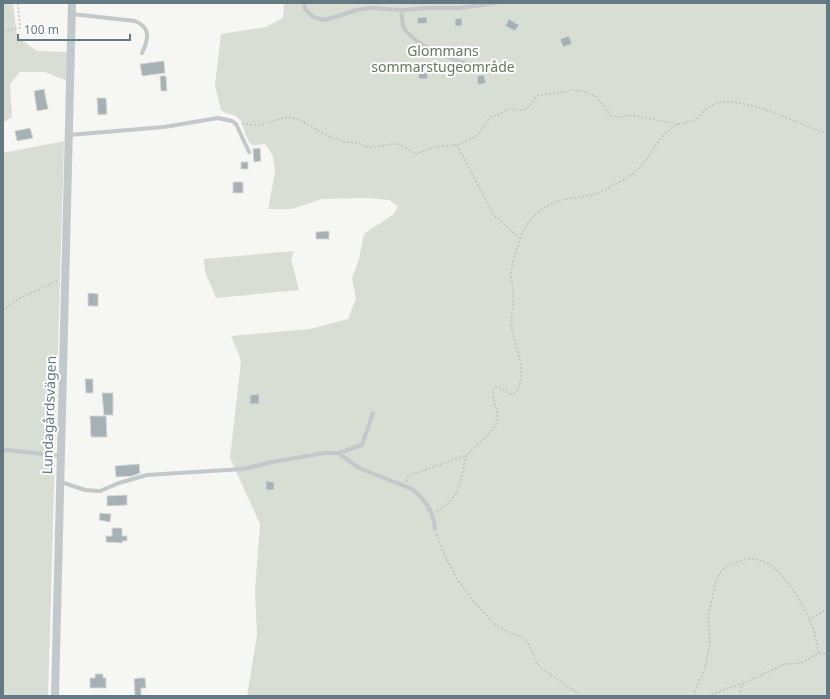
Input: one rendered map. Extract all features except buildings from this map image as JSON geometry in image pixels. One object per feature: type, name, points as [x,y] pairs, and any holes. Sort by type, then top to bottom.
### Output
[{"type":"street","name":"Lundagårdsvägen","points":[[55,696],[72,3]]},
{"type":"lane","points":[[304,3],[305,9],[313,17],[325,20],[357,10],[370,8],[402,10],[460,8],[496,3]]},
{"type":"lane","points":[[402,10],[403,26],[410,35],[420,43],[441,55],[463,63],[483,65]]},
{"type":"lane","points":[[72,14],[136,21],[142,24],[145,28],[148,39],[142,54]]},
{"type":"lane","points":[[69,135],[164,127],[218,118],[232,121],[236,124],[249,152]]},
{"type":"lane","points":[[60,482],[85,490],[100,491],[119,483],[147,475],[243,469],[272,462],[324,453],[338,453],[362,445],[373,413]]},
{"type":"lane","points":[[3,451],[8,450],[61,456]]},
{"type":"lane","points":[[338,453],[359,468],[406,486],[419,494],[432,514],[435,529]]},
{"type":"path","points":[[3,31],[20,28],[18,3]]},
{"type":"path","points":[[236,124],[260,125],[287,117],[298,119],[330,137],[345,142],[358,143],[370,148],[398,144],[416,154],[435,147],[457,145],[477,136],[490,117],[498,115],[508,108],[524,110],[530,106],[536,96],[574,90],[596,96],[611,116],[621,117],[632,115],[678,124]]},
{"type":"path","points":[[406,486],[408,476],[467,455],[485,437],[497,421],[497,411],[493,400],[493,390],[495,386],[511,394],[516,393],[519,388],[521,369],[519,350],[512,328],[514,292],[512,277],[513,264],[520,239],[526,226],[535,214],[545,206],[561,200],[597,193],[632,175],[641,166],[662,137],[678,124],[698,119],[706,109],[720,102],[735,102],[764,110],[819,131],[827,132]]},
{"type":"path","points":[[457,145],[493,214],[520,239]]},
{"type":"path","points":[[3,310],[16,300],[66,275]]},
{"type":"path","points":[[432,514],[450,503],[458,491],[467,455]]},
{"type":"path","points":[[435,529],[445,556],[457,579],[474,602],[496,626],[515,635],[521,636],[529,644],[536,662],[543,670],[582,696]]},
{"type":"path","points":[[694,696],[705,668],[710,643],[708,617],[716,582],[721,571],[727,565],[747,559],[757,559],[769,564],[779,572],[794,591],[809,620],[814,631],[818,653]]},
{"type":"path","points":[[809,620],[827,609]]},
{"type":"path","points":[[708,696],[742,684],[785,664],[801,663],[818,653],[827,653]]},
{"type":"path","points":[[740,696],[742,684]]},
{"type":"green space","points":[[3,3],[13,3],[17,37],[37,51],[68,52],[67,81],[45,72],[20,72],[10,84],[12,117],[3,123]]},
{"type":"green space","name":"Glommans sommarstugeområde","points":[[284,3],[827,3],[827,696],[247,696],[257,635],[255,591],[260,524],[230,458],[241,360],[231,336],[310,329],[348,319],[356,299],[352,278],[359,259],[364,234],[394,214],[398,206],[389,200],[368,198],[322,199],[292,209],[268,209],[275,172],[273,156],[265,144],[251,144],[240,120],[236,116],[225,113],[221,110],[215,85],[221,34],[266,27],[283,18]]},
{"type":"green space","points":[[64,141],[48,696],[3,696],[3,153]]},
{"type":"green space","points":[[294,251],[291,259],[299,290],[216,298],[206,275],[204,259]]}]
